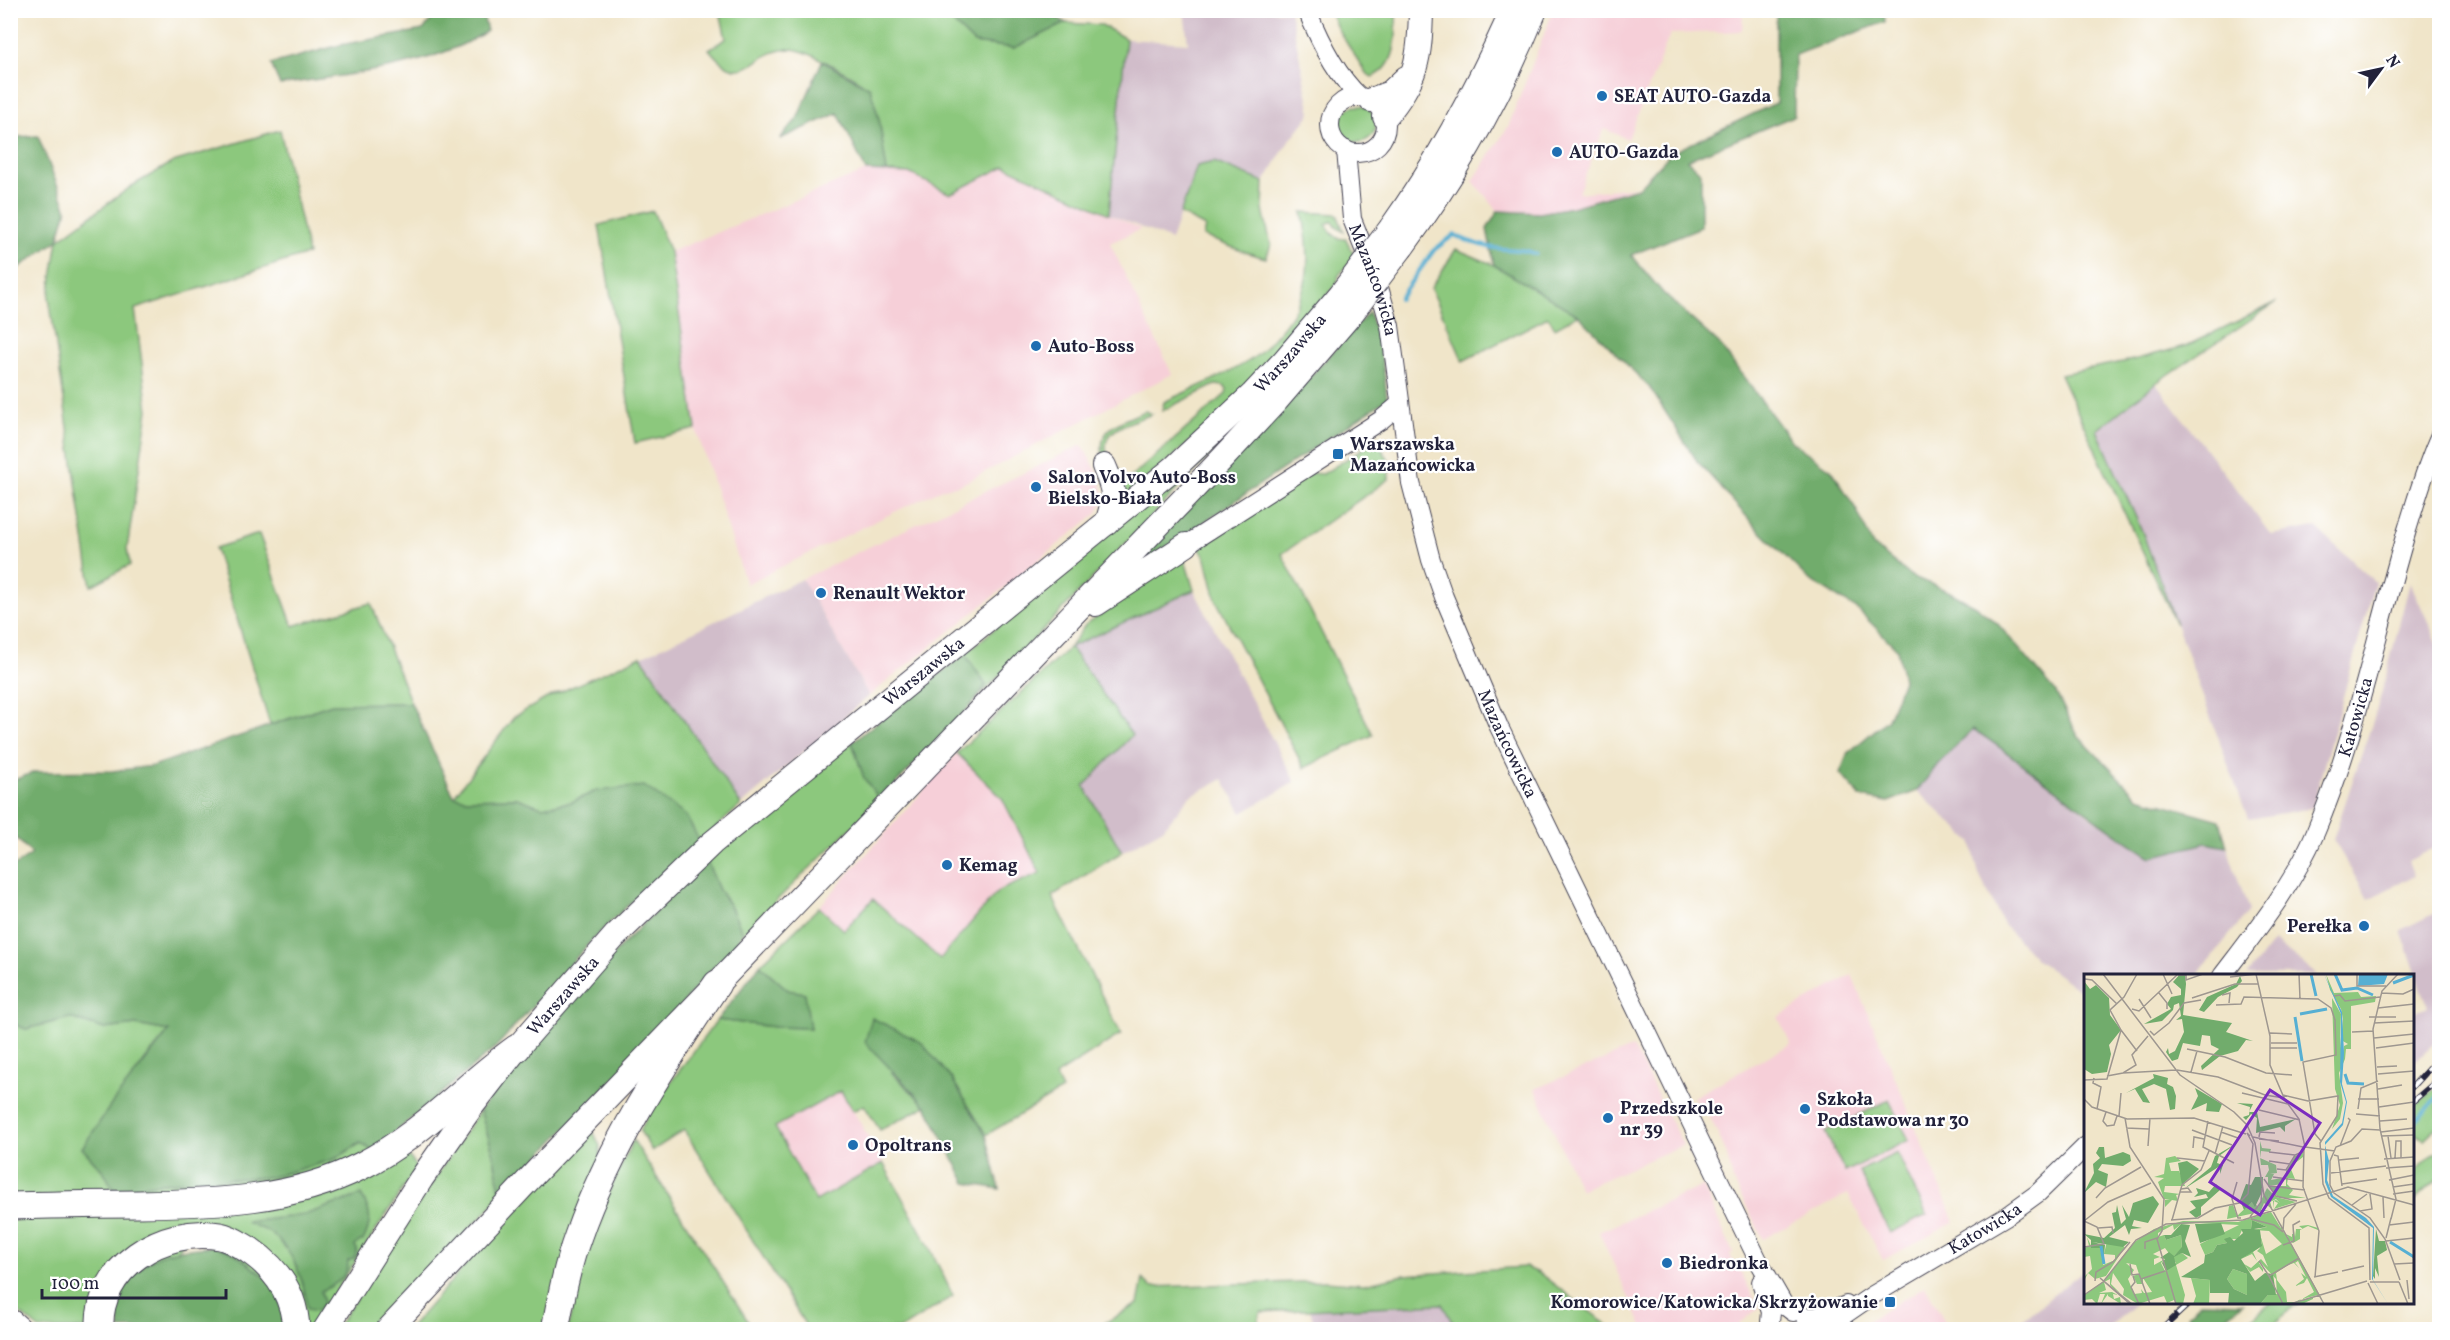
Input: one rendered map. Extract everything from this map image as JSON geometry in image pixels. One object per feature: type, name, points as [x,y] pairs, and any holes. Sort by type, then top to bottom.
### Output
[{"type":"highway","points":[[555,1329],[578,1236],[601,1180],[648,1089],[717,984]]},
{"type":"highway","points":[[10,1206],[233,1200],[266,1196],[310,1185],[361,1166],[390,1149],[421,1128],[487,1070],[517,1048]]},
{"type":"highway","points":[[100,1329],[99,1321],[105,1296],[114,1278],[146,1248],[179,1236],[221,1236],[237,1242],[275,1271],[294,1307],[296,1329]]},
{"type":"highway","points":[[10,1323],[18,1329]]},
{"type":"main road","points":[[1372,105],[1395,89],[1414,67],[1420,42],[1421,10]]},
{"type":"main road","points":[[1520,14],[1550,10]]},
{"type":"main road","name":"Warszawska","points":[[387,1329],[1277,400],[1396,238],[1432,168],[1520,14]]},
{"type":"main road","name":"Warszawska","points":[[325,1329],[472,1106],[517,1048],[615,936],[704,850],[1175,467],[1346,304]]},
{"type":"main road","points":[[1104,466],[1114,489],[1113,504],[1107,523]]},
{"type":"main road","points":[[1061,626],[1186,545]]},
{"type":"street","points":[[1307,10],[1321,43],[1338,104]]},
{"type":"street","points":[[1321,43],[1347,83],[1372,105],[1386,126],[1379,143],[1355,151],[1335,141],[1330,131],[1332,114],[1338,104],[1352,97],[1372,105]]},
{"type":"street","name":"Mazańcowicka","points":[[1355,151],[1350,196],[1355,230],[1378,284],[1388,318],[1412,483],[1420,522],[1431,560],[1458,633],[1539,812],[1758,1260],[1784,1305],[1804,1320]]},
{"type":"street","points":[[1186,545],[1381,420],[1400,404]]},
{"type":"street","name":"Katowicka","points":[[2223,974],[2278,900],[2316,832],[2348,738],[2405,534],[2439,435]]},
{"type":"street","name":"Katowicka","points":[[1822,1329],[1873,1295],[2006,1216],[2038,1193],[2084,1147]]},
{"type":"street","name":"Mazańcowicka","points":[[1758,1260],[1760,1280],[1771,1312],[1768,1326]]},
{"type":"street","name":"Katowicka","points":[[1768,1326],[1780,1314],[1804,1320],[1873,1295]]},
{"type":"shaded area","points":[[1184,11],[1290,11],[1311,113],[1287,144],[1264,182],[1214,162],[1197,166],[1171,240],[1109,214],[1126,39],[1188,43]]},
{"type":"shaded area","points":[[1553,11],[1743,11],[1742,31],[1670,34],[1628,139],[1604,129],[1578,193],[1638,187],[1572,207],[1540,213],[1498,211],[1473,181],[1508,127]]},
{"type":"shaded area","points":[[1005,166],[1141,229],[1110,243],[1172,374],[960,485],[942,489],[746,584],[696,429],[670,252],[866,171],[909,173],[950,194]]},
{"type":"shaded area","points":[[2156,383],[2271,535],[2315,527],[2375,582],[2312,808],[2248,819],[2142,531],[2097,430]]},
{"type":"shaded area","points":[[1082,445],[1099,475],[1105,500],[1096,514],[869,696],[802,579]]},
{"type":"shaded area","points":[[802,579],[869,696],[741,805],[641,657]]},
{"type":"shaded area","points":[[2410,582],[2439,646],[2439,846],[2408,861],[2414,876],[2368,899],[2333,839],[2379,703]]},
{"type":"shaded area","points":[[1194,590],[1295,782],[1242,813],[1223,779],[1190,796],[1163,829],[1122,852],[1084,786],[1070,647]]},
{"type":"shaded area","points":[[1972,729],[2017,759],[2091,817],[2151,857],[2206,843],[2227,847],[2249,911],[2198,974],[2084,974],[2084,993],[2037,960],[2004,925],[1979,875],[1971,841],[1917,791],[1938,764]]},
{"type":"shaded area","points":[[957,753],[1002,798],[1040,873],[998,892],[940,960],[873,900],[844,930],[819,907]]},
{"type":"shaded area","points":[[2439,911],[2439,1039],[2414,1061],[2414,1013],[2428,1007],[2401,930]]},
{"type":"shaded area","points":[[2274,941],[2316,974],[2248,974]]},
{"type":"shaded area","name":"Szkoła Podstawowa nr 30","points":[[1852,975],[1955,1222],[1883,1260],[1848,1194],[1763,1239],[1733,1180],[1726,1152],[1712,1121],[1693,1097],[1791,1044],[1778,1017]]},
{"type":"shaded area","name":"Przedszkole nr 39","points":[[1633,1047],[1683,1145],[1580,1190],[1535,1089]]},
{"type":"shaded area","points":[[842,1091],[883,1163],[816,1201],[775,1127]]},
{"type":"shaded area","points":[[1703,1186],[1733,1253],[1730,1254],[1735,1267],[1738,1266],[1759,1308],[1733,1329],[1643,1329],[1599,1232]]},
{"type":"shaded area","points":[[2084,1270],[2084,1304],[2135,1304],[2107,1329],[2012,1329]]},
{"type":"shaded area","points":[[1925,1286],[1949,1329],[1849,1329],[1861,1325]]},
{"type":"shaded area","points":[[1442,1304],[1456,1329],[1315,1329],[1310,1309]]},
{"type":"green space","points":[[436,11],[482,11],[487,31],[464,44],[414,62],[280,85],[271,64],[340,45],[423,30],[437,13]]},
{"type":"green space","points":[[720,11],[941,11],[974,43],[1014,48],[1066,23],[1102,25],[1126,39],[1109,214],[1005,166],[950,194],[909,173],[887,172],[879,119],[870,88],[819,58],[798,50],[777,51],[740,69],[731,68],[721,62],[709,49],[726,39]]},
{"type":"green space","points":[[941,11],[1047,11],[1066,23],[1014,48],[974,43]]},
{"type":"green space","points":[[1330,11],[1396,11],[1394,49],[1387,66],[1381,73],[1372,77],[1366,73],[1337,28]]},
{"type":"green space","points":[[1776,11],[1884,11],[1885,22],[1795,55],[1794,116],[1687,160],[1701,173],[1701,227],[1631,255],[1664,294],[1719,344],[1792,442],[1832,470],[1856,509],[1873,545],[1911,576],[1948,591],[1975,606],[1997,623],[2055,691],[2078,736],[2138,797],[2220,820],[2227,847],[2206,843],[2151,857],[1973,729],[1938,764],[1917,791],[1888,802],[1861,797],[1840,773],[1848,753],[1888,719],[1903,680],[1897,649],[1857,609],[1808,579],[1756,527],[1697,461],[1650,388],[1578,315],[1494,265],[1487,229],[1498,211],[1540,213],[1572,207],[1638,188],[1671,153],[1776,103]]},
{"type":"green space","points":[[822,61],[870,88],[879,119],[887,172],[866,171],[838,113],[780,139],[797,119]]},
{"type":"green space","points":[[1358,106],[1371,111],[1376,124],[1371,137],[1358,142],[1345,137],[1340,124],[1345,111]]},
{"type":"green space","points":[[280,130],[308,254],[135,309],[148,410],[127,549],[130,565],[91,586],[49,297],[58,240],[132,186],[173,162]]},
{"type":"green space","points":[[38,136],[67,210],[58,240],[11,273],[11,137]]},
{"type":"green space","points":[[1214,162],[1264,182],[1263,210],[1271,245],[1266,258],[1203,236],[1205,227],[1180,214],[1197,166]]},
{"type":"green space","points":[[653,211],[670,252],[696,429],[635,443],[599,225]]},
{"type":"green space","points":[[1302,212],[1337,214],[1344,232],[1336,227],[1333,221],[1326,224],[1334,235],[1346,239],[1355,257],[1339,275],[1337,284],[1241,397],[1122,501],[1102,453],[1105,435],[1111,428],[1128,418],[1145,411],[1152,414],[1114,431],[1106,444],[1110,459],[1126,479],[1129,479],[1226,394],[1227,390],[1224,386],[1215,385],[1162,411],[1164,402],[1224,375],[1256,356],[1287,322],[1296,307],[1306,278],[1308,263]]},
{"type":"green space","points":[[1456,249],[1494,265],[1578,315],[1555,328],[1548,317],[1463,361],[1431,288]]},
{"type":"green space","points":[[2277,302],[2156,383],[2097,430],[2142,531],[2176,624],[2060,374],[2133,360],[2186,346]]},
{"type":"green space","points":[[1369,312],[1381,355],[1387,399],[1122,577],[1229,465]]},
{"type":"green space","points":[[1319,341],[974,702],[986,685],[965,654],[1107,533]]},
{"type":"green space","points":[[1370,444],[1379,445],[1388,458],[1389,479],[1282,554],[1373,735],[1304,768],[1216,600],[1206,559],[1199,547],[1310,473],[1323,474]]},
{"type":"green space","points":[[259,534],[293,626],[371,603],[411,703],[332,704],[270,725],[215,548]]},
{"type":"green space","points":[[1184,557],[1194,590],[1070,647],[1085,625]]},
{"type":"green space","points":[[1070,647],[1132,735],[1084,786],[1122,852],[1052,896],[1121,1034],[1055,1076],[1062,1090],[986,1135],[952,1079],[892,1073],[926,1106],[880,1130],[864,1105],[853,1111],[841,1091],[775,1127],[816,1201],[883,1163],[929,1246],[953,1296],[900,1329],[808,1329],[684,1130],[652,1151],[640,1131],[652,1107],[717,1020],[775,1027],[810,1028],[788,990],[760,965],[819,907],[844,930],[873,899],[940,959],[998,891],[1040,873],[1002,798],[957,753]]},
{"type":"green space","points":[[965,654],[986,685],[974,702],[880,800],[864,778],[852,742]]},
{"type":"green space","points":[[641,656],[741,805],[700,842],[596,791],[572,802],[542,807],[517,798],[467,799],[454,796],[514,717],[547,698]]},
{"type":"green space","points":[[411,703],[454,796],[467,799],[517,798],[542,807],[572,802],[596,791],[644,786],[686,816],[700,842],[648,886],[593,939],[496,1047],[373,1151],[360,1143],[335,1159],[272,1177],[171,1182],[141,1186],[134,1197],[117,1196],[104,1172],[82,1148],[113,1102],[169,1031],[136,1025],[104,1029],[70,1018],[26,1029],[11,1023],[10,869],[32,854],[11,833],[11,781],[35,772],[112,771],[153,766],[332,704]]},
{"type":"green space","points":[[852,742],[864,778],[880,800],[743,933],[730,906],[719,890],[706,859]]},
{"type":"green space","points":[[706,859],[719,890],[730,906],[743,933],[731,951],[706,975],[668,1022],[501,1196],[493,1152],[480,1110],[557,1012]]},
{"type":"green space","points":[[760,965],[788,990],[805,993],[810,1028],[775,1027],[717,1020]]},
{"type":"green space","points":[[70,1018],[104,1029],[136,1025],[169,1031],[145,1060],[82,1148],[104,1172],[117,1196],[11,1199],[10,1023],[26,1029]]},
{"type":"green space","points":[[872,1018],[921,1042],[952,1079],[986,1135],[1000,1189],[966,1183],[926,1106],[865,1042]]},
{"type":"green space","points":[[2435,1088],[2439,1093],[2439,1125],[2424,1139],[2414,1134],[2414,1105]]},
{"type":"green space","points":[[1889,1100],[1909,1140],[1845,1172],[1825,1132]]},
{"type":"green space","points":[[480,1110],[493,1152],[501,1196],[375,1329],[335,1330]]},
{"type":"green space","points":[[593,1131],[600,1146],[600,1158],[546,1329],[408,1330],[500,1226]]},
{"type":"green space","points":[[633,1140],[753,1329],[567,1330],[585,1259],[601,1209]]},
{"type":"green space","points":[[361,1143],[373,1151],[305,1181],[134,1197],[141,1186],[171,1182],[272,1177],[335,1159]]},
{"type":"green space","points":[[404,1149],[416,1169],[311,1329],[303,1329],[203,1227],[89,1329],[39,1329],[11,1306],[10,1213],[220,1208]]},
{"type":"green space","points":[[2439,1152],[2439,1178],[2414,1201],[2414,1172],[2431,1156]]},
{"type":"green space","points":[[1897,1153],[1927,1215],[1890,1233],[1859,1171]]},
{"type":"green space","points":[[361,1195],[370,1218],[363,1241],[355,1246],[357,1249],[355,1258],[348,1261],[346,1272],[340,1280],[321,1291],[324,1303],[317,1311],[307,1309],[301,1278],[286,1249],[272,1234],[246,1222],[304,1215]]},
{"type":"green space","points":[[215,1246],[234,1253],[276,1285],[287,1329],[120,1329],[116,1299],[127,1283],[147,1263],[168,1253]]},
{"type":"green space","points":[[1525,1267],[1539,1273],[1613,1329],[1456,1329],[1442,1304],[1260,1312],[1257,1329],[1094,1329],[1138,1304],[1143,1279],[1151,1287],[1326,1281],[1364,1284],[1404,1275]]},
{"type":"green space","points":[[2199,1304],[2241,1304],[2212,1330],[2201,1329],[2188,1314]]},
{"type":"green space","points":[[2269,1304],[2298,1304],[2267,1329],[2240,1329]]},
{"type":"waterway","points":[[1399,299],[1434,250],[1454,235],[1485,246],[1524,250],[1536,254]]},
{"type":"waterway","points":[[2414,1122],[2440,1095]]},
{"type":"railway","points":[[2414,1085],[2440,1056]]},
{"type":"railway","points":[[2414,1100],[2440,1078]]},
{"type":"railway","points":[[2161,1330],[2189,1304]]},
{"type":"place","name":"SEAT AUTO-Gazda","points":[[1602,96]]},
{"type":"place","name":"AUTO-Gazda","points":[[1557,152]]},
{"type":"place","name":"Auto-Boss","points":[[1036,346]]},
{"type":"place","name":"Warszawska Mazańcowicka","points":[[1338,454]]},
{"type":"place","name":"Salon Volvo Auto-Boss Bielsko-Biała","points":[[1036,487]]},
{"type":"place","name":"Renault Wektor","points":[[821,593]]},
{"type":"place","name":"Kemag","points":[[947,865]]},
{"type":"place","name":"Perełka","points":[[2364,926]]},
{"type":"place","name":"Szkoła Podstawowa nr 30","points":[[1805,1109]]},
{"type":"place","name":"Przedszkole nr 39","points":[[1608,1118]]},
{"type":"place","name":"Opoltrans","points":[[853,1145]]},
{"type":"place","name":"Biedronka","points":[[1667,1263]]},
{"type":"place","name":"Komorowice/Katowicka/Skrzyżowanie","points":[[1890,1302]]}]
